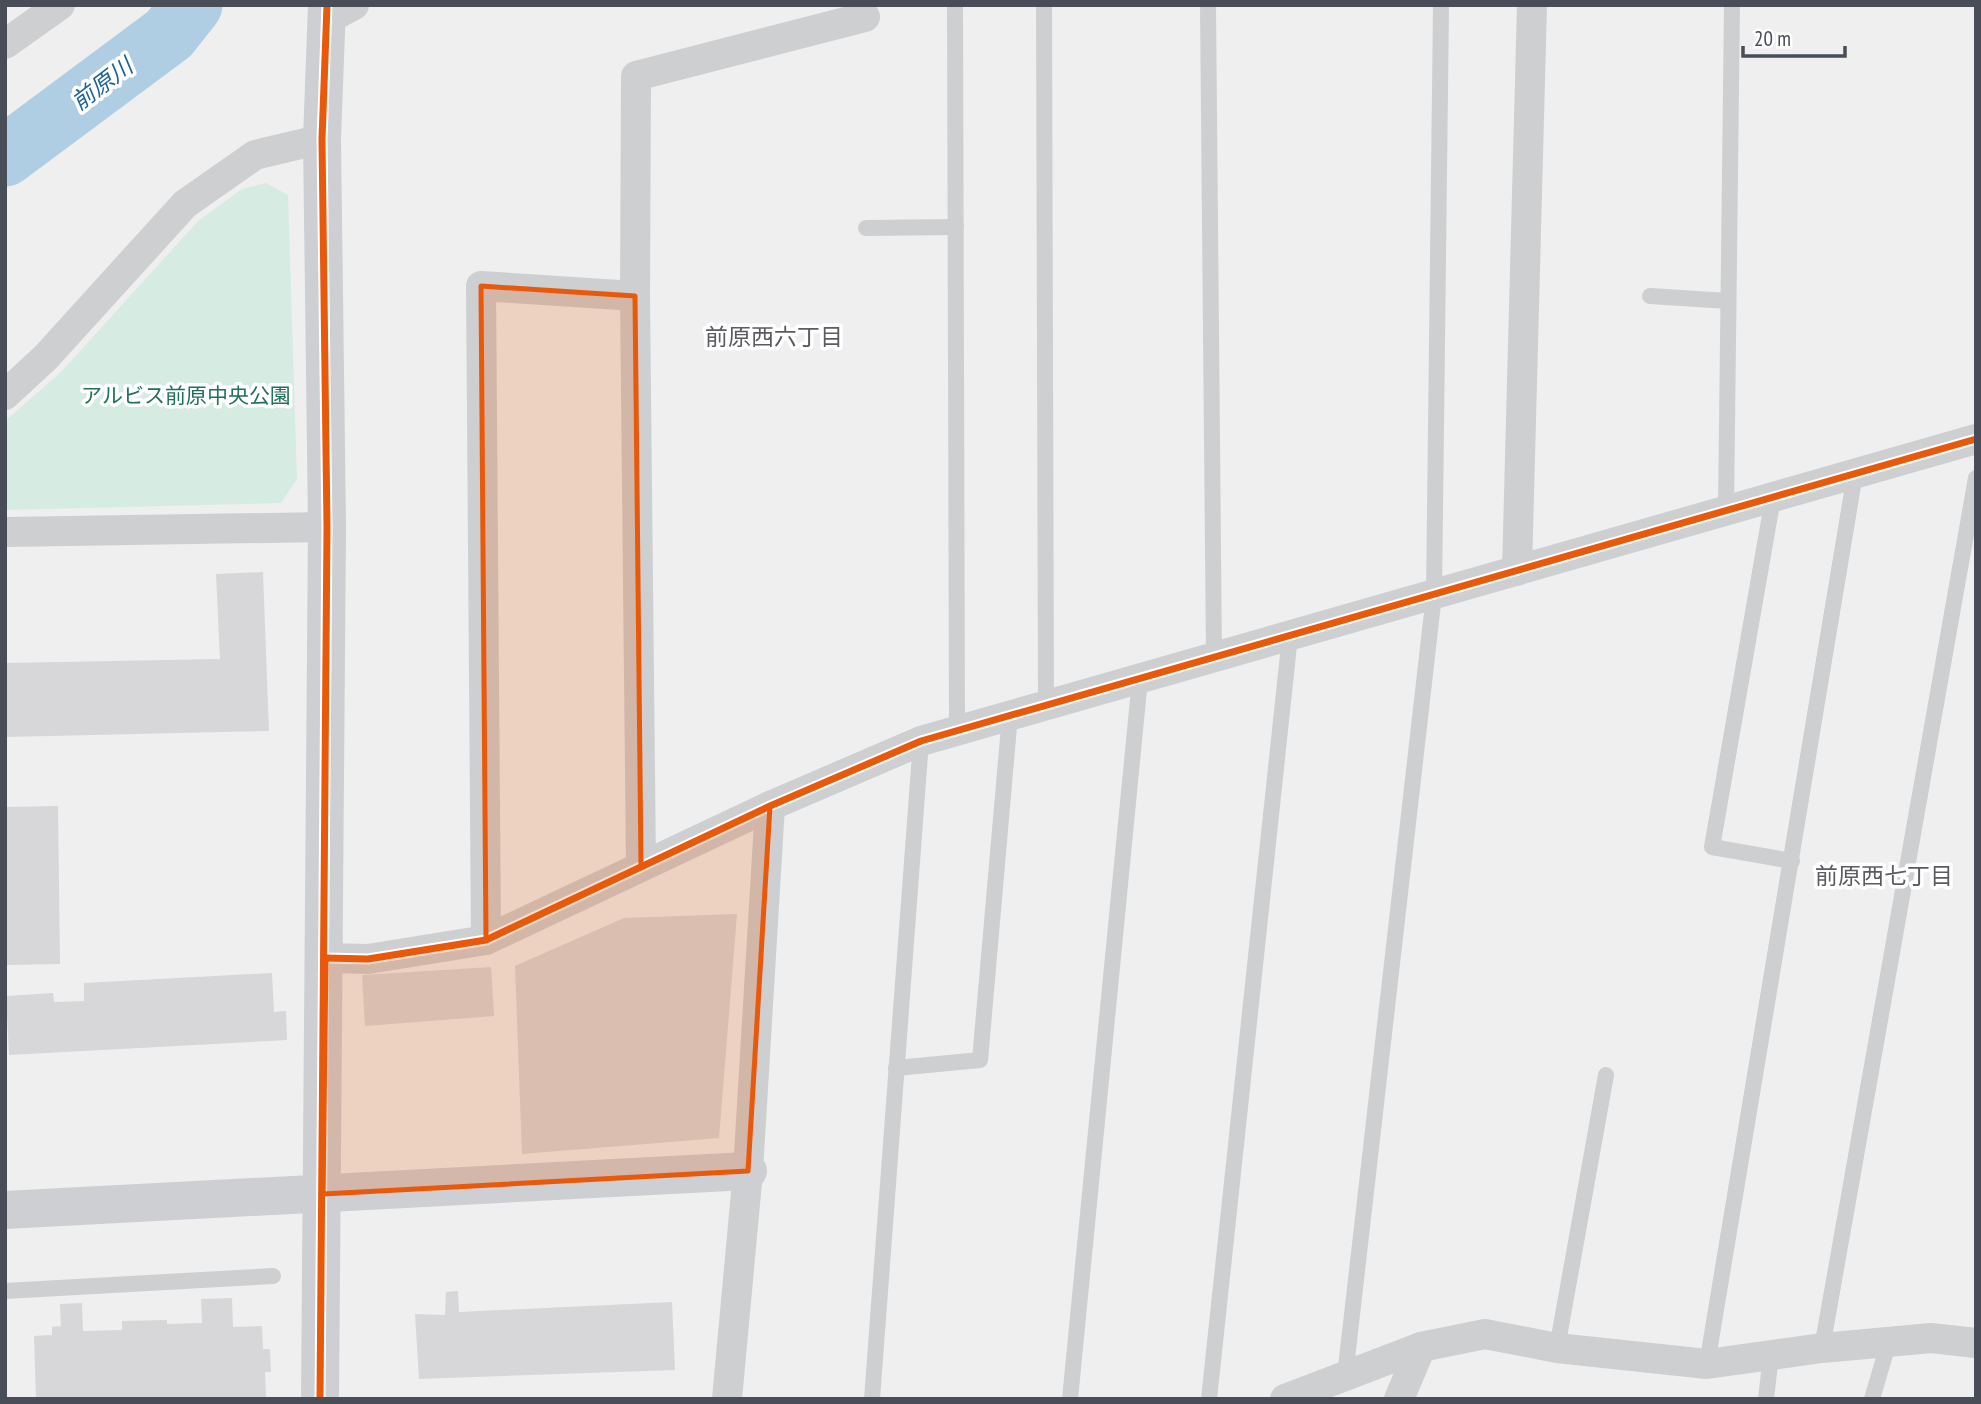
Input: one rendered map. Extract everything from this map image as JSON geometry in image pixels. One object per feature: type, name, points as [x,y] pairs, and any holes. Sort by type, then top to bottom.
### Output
[{"type":"street","points":[[5,44],[60,5]]},
{"type":"street","points":[[1517,571],[1531,5]]},
{"type":"street","points":[[320,1399],[326,958],[327,527],[322,139],[336,10]]},
{"type":"street","points":[[641,866],[635,296],[636,76],[865,17]]},
{"type":"street","points":[[5,395],[46,357],[184,204],[256,155],[322,139]]},
{"type":"street","points":[[486,940],[481,286],[635,296]]},
{"type":"street","points":[[326,958],[368,959],[486,940],[770,806],[921,741],[1976,439]]},
{"type":"street","points":[[5,532],[327,527]]},
{"type":"street","points":[[727,1399],[748,1171],[770,806]]},
{"type":"street","points":[[5,1210],[748,1171]]},
{"type":"street","points":[[1285,1399],[1421,1347],[1485,1334],[1557,1348],[1707,1364],[1889,1341],[1931,1338],[1976,1343]]},
{"type":"street","points":[[1399,1399],[1421,1347]]},
{"type":"lane","points":[[955,5],[957,729]]},
{"type":"lane","points":[[1044,5],[1046,705]]},
{"type":"lane","points":[[1208,5],[1214,658]]},
{"type":"lane","points":[[1345,1376],[1434,595],[1441,5]]},
{"type":"lane","points":[[1726,511],[1732,5]]},
{"type":"lane","points":[[866,228],[956,227]]},
{"type":"lane","points":[[1650,296],[1728,302]]},
{"type":"lane","points":[[1707,1364],[1856,474]]},
{"type":"lane","points":[[1822,1348],[1976,478]]},
{"type":"lane","points":[[1773,498],[1712,847],[1792,861]]},
{"type":"lane","points":[[1209,1399],[1290,636]]},
{"type":"lane","points":[[1070,1399],[1140,679]]},
{"type":"lane","points":[[896,1068],[980,1060],[1010,715]]},
{"type":"lane","points":[[872,1399],[921,741]]},
{"type":"lane","points":[[1557,1348],[1606,1075]]},
{"type":"lane","points":[[5,1291],[273,1276]]},
{"type":"lane","points":[[1872,1399],[1889,1341]]},
{"type":"lane","points":[[1766,1399],[1771,1355]]},
{"type":"highlighted area","points":[[481,286],[635,296],[641,866],[770,806],[748,1171],[323,1194],[326,958],[368,959],[486,940]]},
{"type":"green space","name":"アルビス前原中央公園","points":[[266,183],[288,195],[297,479],[281,503],[5,510],[5,421],[61,372],[198,221],[242,189]]},
{"type":"building","points":[[263,572],[269,731],[5,737],[5,663],[220,659],[216,574]]},
{"type":"building","points":[[58,806],[60,964],[5,965],[5,807]]},
{"type":"building","points":[[737,914],[719,1138],[522,1154],[515,966],[624,918]]},
{"type":"building","points":[[491,967],[494,1016],[365,1026],[362,975]]},
{"type":"building","points":[[272,973],[274,1012],[286,1011],[287,1040],[9,1055],[6,996],[53,993],[54,1002],[84,1001],[84,983]]},
{"type":"building","points":[[458,1291],[459,1312],[672,1302],[675,1370],[419,1379],[415,1314],[445,1315],[446,1292]]},
{"type":"building","points":[[232,1298],[233,1327],[262,1326],[263,1349],[270,1349],[271,1372],[265,1372],[266,1397],[36,1399],[34,1336],[52,1335],[52,1327],[61,1326],[60,1304],[82,1303],[83,1331],[122,1330],[122,1321],[167,1320],[167,1324],[202,1323],[201,1299]]},
{"type":"waterway","name":"前原川","points":[[5,156],[169,34],[192,5]]},
{"type":"cycle path","points":[[320,1399],[327,527],[322,139],[327,5]]},
{"type":"cycle path","points":[[326,958],[368,959],[486,940],[770,806],[921,741],[1976,439]]},
{"type":"district","name":"前原西六丁目","points":[[774,337]]},
{"type":"district","name":"前原西七丁目","points":[[1884,876]]}]
